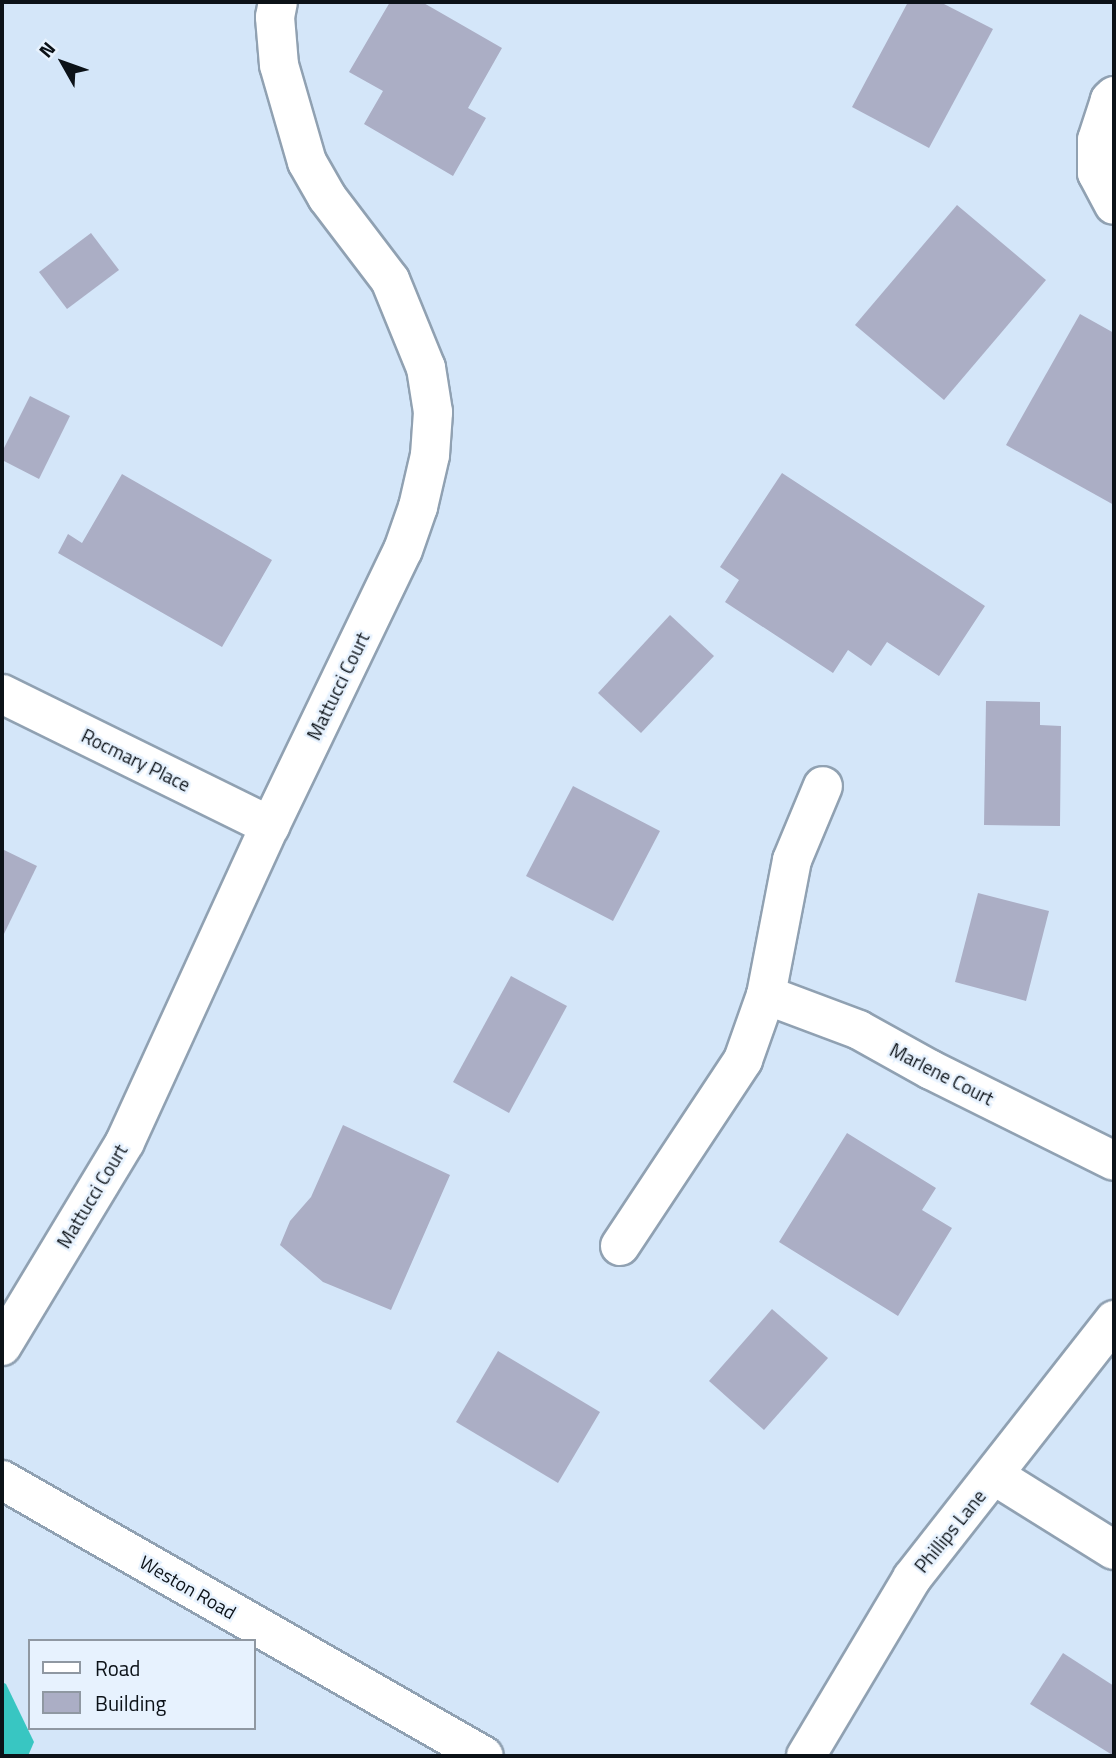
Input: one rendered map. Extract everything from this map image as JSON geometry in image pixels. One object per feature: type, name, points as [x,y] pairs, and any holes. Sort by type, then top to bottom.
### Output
[{"type":"street","name":"Mattucci Court","points":[[2,1346],[125,1142],[270,826],[403,550],[418,507],[430,455],[433,412],[426,368],[390,280],[327,197],[307,162],[279,65],[275,17],[278,2]]},
{"type":"street","points":[[1114,96],[1110,100],[1097,139],[1097,173],[1114,205]]},
{"type":"street","name":"Rocmary Place","points":[[2,694],[270,826]]},
{"type":"street","points":[[620,1246],[743,1060],[766,995],[792,860],[823,786]]},
{"type":"street","name":"Marlene Court","points":[[766,995],[859,1030],[931,1070],[1114,1161]]},
{"type":"street","name":"Phillips Lane","points":[[807,1756],[912,1578],[945,1533],[995,1476],[1114,1320]]},
{"type":"street","points":[[995,1476],[1114,1550]]},
{"type":"street","name":"Weston Road","points":[[2,1480],[484,1756]]},
{"type":"shaded area","points":[[2,1682],[6,1684],[34,1742],[28,1756],[2,1756]]},
{"type":"building","points":[[390,2],[422,2],[502,48],[468,108],[486,118],[453,176],[364,124],[383,91],[349,72]]},
{"type":"building","points":[[908,2],[940,2],[993,29],[929,148],[852,107]]},
{"type":"building","points":[[957,205],[1046,280],[944,400],[855,325]]},
{"type":"building","points":[[91,233],[119,270],[67,309],[39,272]]},
{"type":"building","points":[[1080,314],[1114,333],[1114,505],[1006,445]]},
{"type":"building","points":[[30,396],[70,416],[39,479],[2,460],[2,452]]},
{"type":"building","points":[[782,473],[985,606],[939,676],[887,642],[871,666],[848,650],[833,673],[725,602],[739,580],[720,567]]},
{"type":"building","points":[[122,474],[272,560],[222,647],[58,553],[68,534],[82,543]]},
{"type":"building","points":[[670,615],[714,656],[641,733],[598,693]]},
{"type":"building","points":[[986,701],[1040,702],[1040,725],[1061,726],[1060,826],[984,825]]},
{"type":"building","points":[[573,786],[660,831],[613,921],[526,876]]},
{"type":"building","points":[[2,849],[37,866],[2,938]]},
{"type":"building","points":[[978,893],[1049,911],[1026,1001],[955,982]]},
{"type":"building","points":[[511,976],[567,1006],[509,1113],[453,1082]]},
{"type":"building","points":[[343,1125],[450,1175],[391,1310],[323,1282],[280,1245],[290,1221],[311,1197]]},
{"type":"building","points":[[847,1133],[936,1188],[922,1210],[952,1228],[898,1316],[779,1242]]},
{"type":"building","points":[[772,1309],[828,1358],[764,1430],[709,1381]]},
{"type":"building","points":[[498,1351],[600,1412],[558,1483],[456,1422]]},
{"type":"building","points":[[1063,1653],[1114,1686],[1114,1756],[1030,1704]]}]
